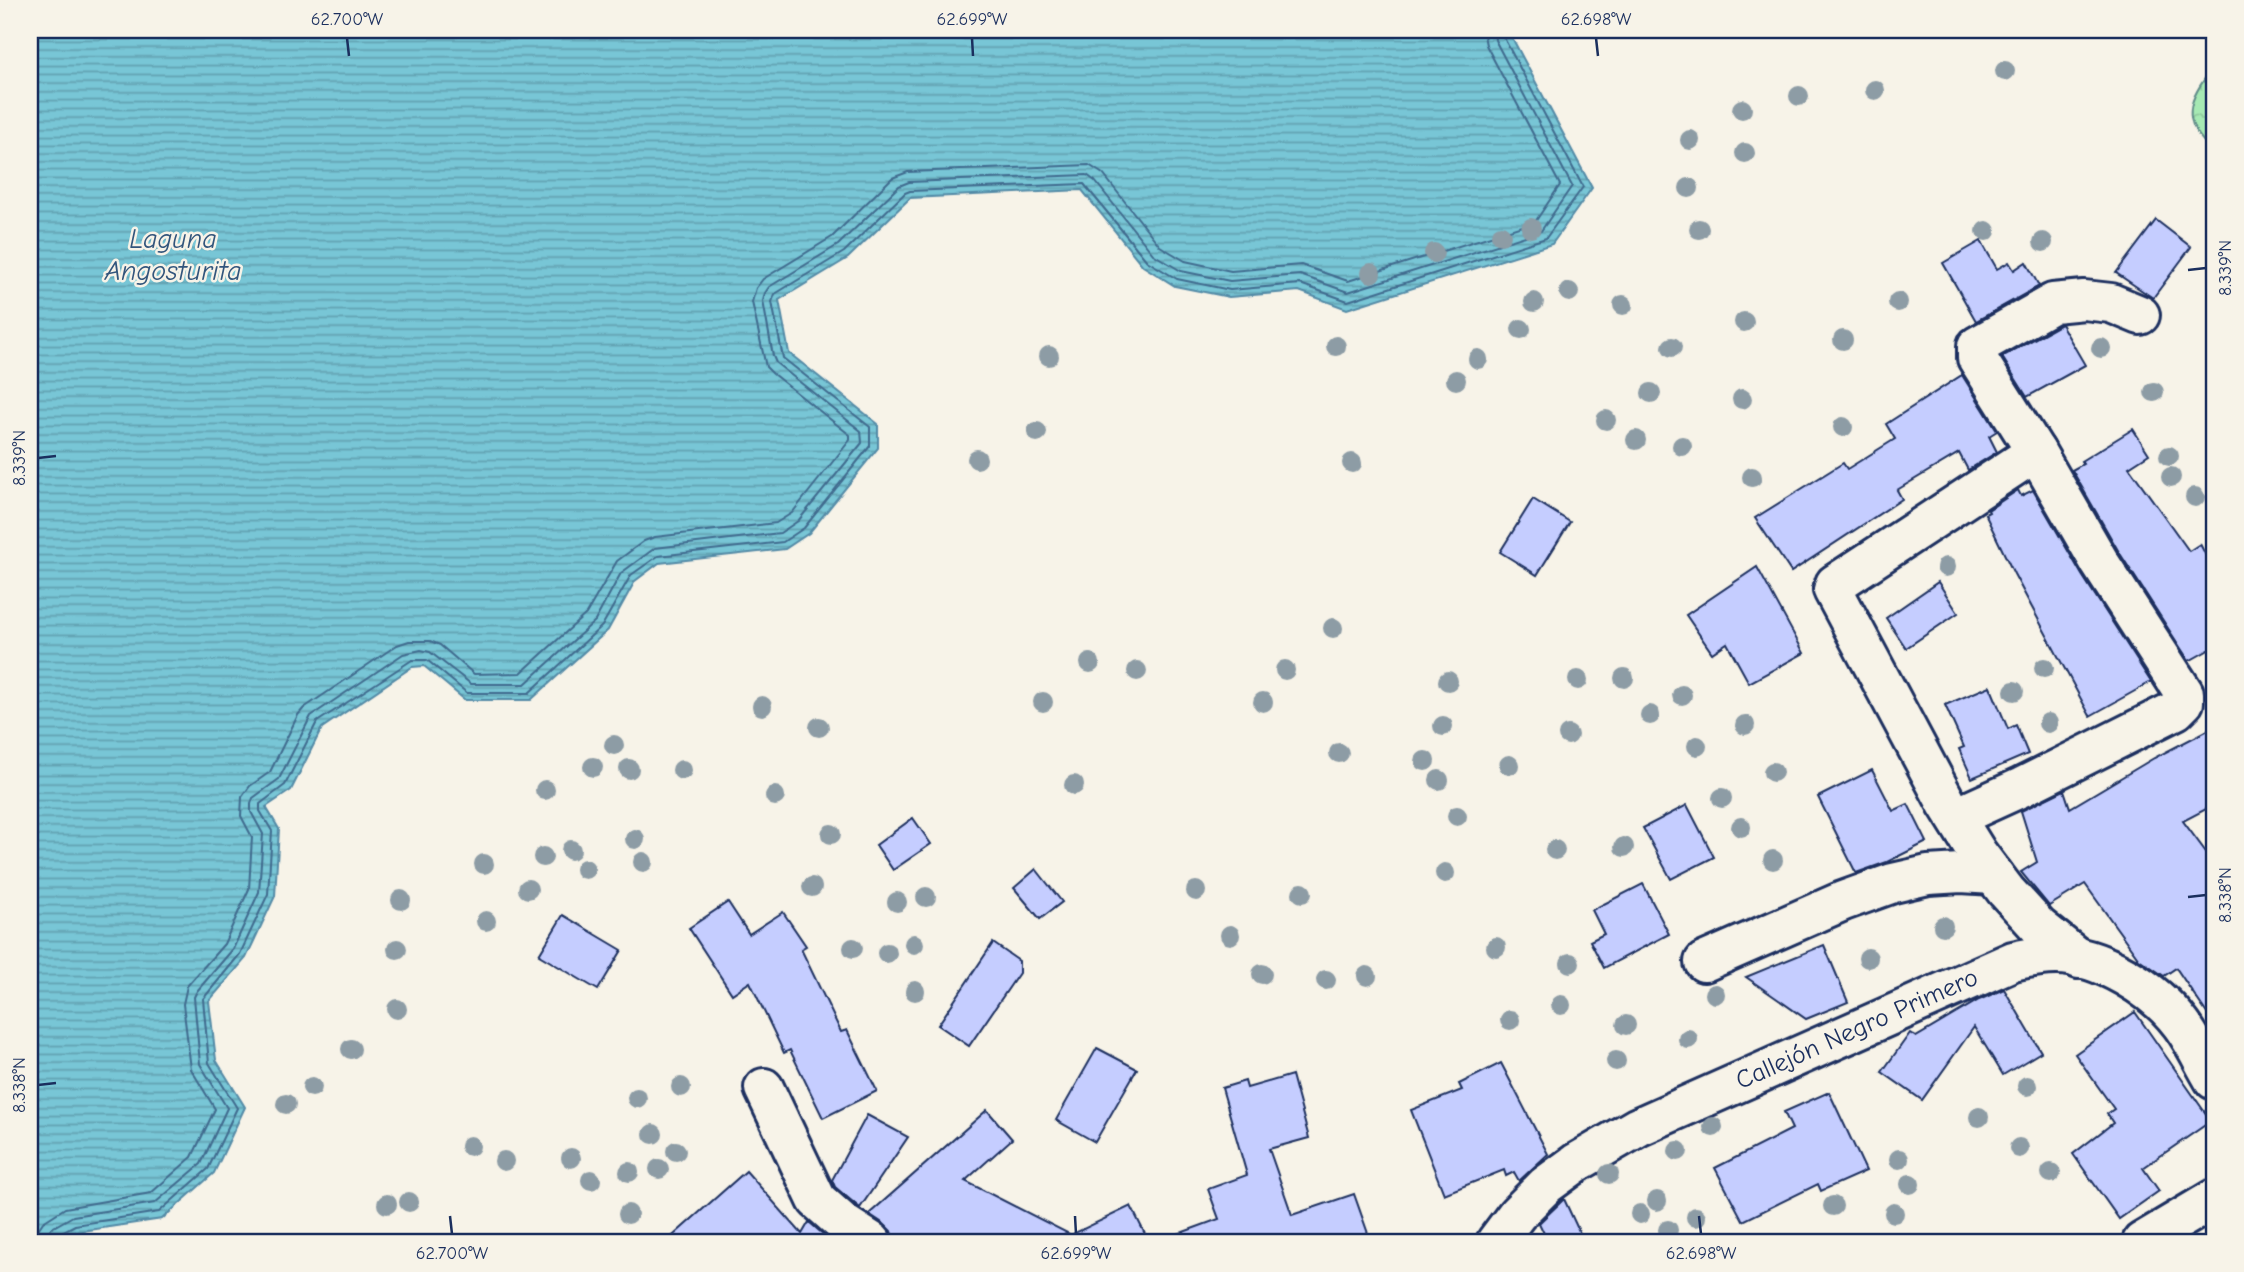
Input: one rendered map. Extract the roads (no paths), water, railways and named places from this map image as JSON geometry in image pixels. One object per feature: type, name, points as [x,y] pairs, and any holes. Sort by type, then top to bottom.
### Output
[{"type":"street","points":[[1956,817],[2176,710],[2183,702],[2184,692],[2100,563],[2036,452],[1977,358],[1977,346],[2053,303],[2084,300],[2111,303],[2140,315]]},
{"type":"street","points":[[2036,452],[1835,584],[1833,590],[1978,853],[2039,927],[2079,959]]},
{"type":"street","points":[[1704,962],[1843,901],[1894,883],[1928,875],[1994,875]]},
{"type":"street","name":"Callejón Negro Primero","points":[[1496,1242],[1517,1214],[1546,1185],[1576,1163],[1637,1126],[2013,961],[2058,955],[2079,959],[2099,965],[2144,988],[2166,1006],[2182,1025],[2214,1080]]},
{"type":"street","points":[[764,1088],[817,1200],[872,1242]]},
{"type":"street","points":[[2142,1242],[2214,1199]]},
{"type":"water","name":"Laguna Angosturita","points":[[30,30],[1508,30],[1592,188],[1552,244],[1347,309],[1299,291],[1229,297],[1175,286],[1143,266],[1082,190],[910,198],[848,258],[779,300],[789,353],[878,424],[878,448],[809,533],[785,549],[659,563],[635,581],[608,630],[531,700],[465,700],[424,666],[412,667],[322,728],[291,790],[266,807],[279,829],[275,896],[246,958],[209,1001],[216,1060],[245,1107],[214,1173],[162,1219],[76,1232],[56,1242],[30,1242]]}]
